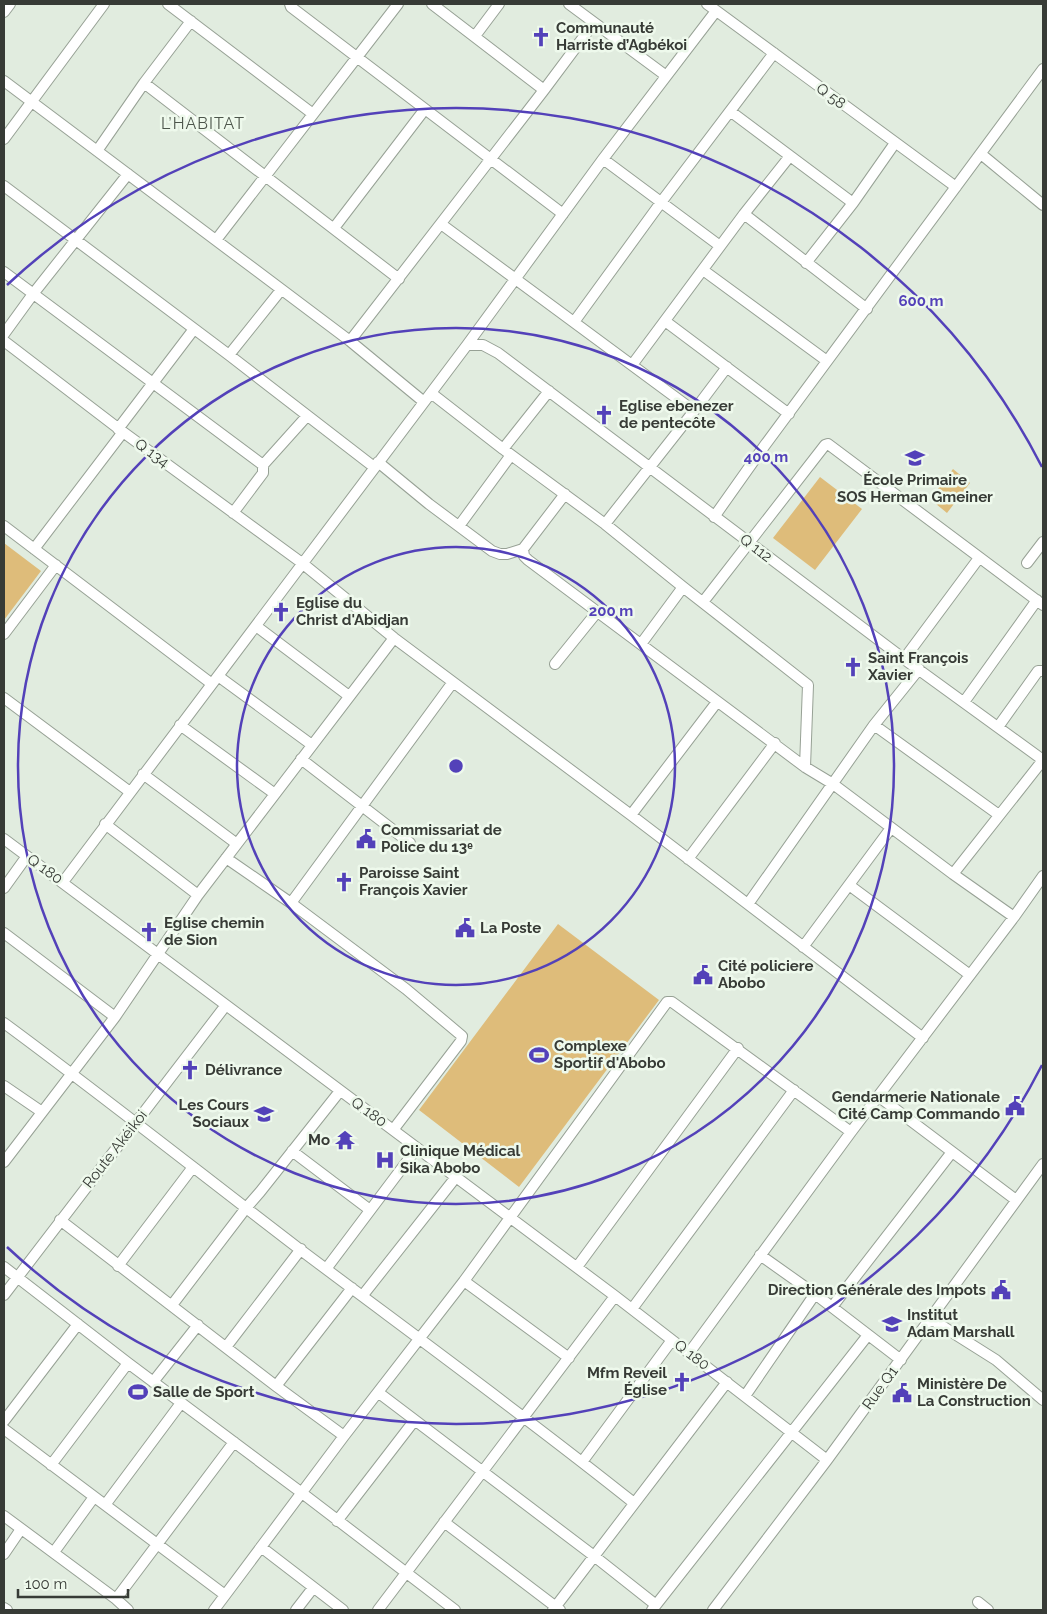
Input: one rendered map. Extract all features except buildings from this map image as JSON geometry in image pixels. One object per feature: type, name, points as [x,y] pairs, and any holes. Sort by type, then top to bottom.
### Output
[{"type":"street","points":[[4,12],[10,4]]},
{"type":"street","points":[[4,139],[104,4]]},
{"type":"street","points":[[168,4],[313,114]]},
{"type":"street","points":[[290,4],[291,7],[357,58],[563,214]]},
{"type":"street","points":[[216,240],[398,4]]},
{"type":"street","points":[[432,4],[544,90]]},
{"type":"street","points":[[475,36],[499,4]]},
{"type":"street","points":[[569,4],[665,75]]},
{"type":"street","name":"Q 58","points":[[707,4],[956,188]]},
{"type":"street","points":[[62,882],[467,345],[665,75],[716,10]]},
{"type":"street","points":[[97,151],[190,21]]},
{"type":"street","points":[[350,341],[594,23]]},
{"type":"street","points":[[574,322],[662,201],[774,53]]},
{"type":"street","points":[[714,517],[1043,68]]},
{"type":"street","points":[[4,81],[350,341],[424,402]]},
{"type":"street","points":[[144,83],[399,279]]},
{"type":"street","points":[[334,228],[425,109]]},
{"type":"street","points":[[730,111],[853,203]]},
{"type":"street","points":[[806,263],[853,203],[895,143]]},
{"type":"street","points":[[981,154],[1043,205]]},
{"type":"street","points":[[632,365],[744,214],[790,156]]},
{"type":"street","points":[[603,159],[662,201],[720,246]]},
{"type":"street","points":[[4,334],[33,294],[128,174]]},
{"type":"street","points":[[4,186],[307,416],[492,551],[507,554],[523,549],[565,494]]},
{"type":"street","points":[[744,214],[867,309]]},
{"type":"street","points":[[441,224],[694,411]]},
{"type":"street","points":[[703,270],[827,361]]},
{"type":"street","points":[[4,272],[264,466]]},
{"type":"street","points":[[229,355],[281,290]]},
{"type":"street","points":[[665,321],[789,414]]},
{"type":"street","points":[[34,549],[194,329]]},
{"type":"street","name":"Q 134","points":[[4,341],[302,563],[394,638],[631,815],[923,1038]]},
{"type":"street","name":"Q 112","points":[[467,345],[483,346],[491,349],[904,659],[1043,760]]},
{"type":"street","points":[[605,524],[727,367]]},
{"type":"street","points":[[458,526],[549,391]]},
{"type":"street","points":[[431,393],[605,524],[808,685],[805,767]]},
{"type":"street","points":[[233,513],[263,473],[264,466],[307,416]]},
{"type":"street","points":[[704,602],[825,445],[828,444],[1040,603],[964,702]]},
{"type":"street","points":[[4,526],[215,680],[312,745]]},
{"type":"street","points":[[1027,563],[1043,542]]},
{"type":"street","points":[[523,549],[524,556],[528,560],[597,612],[805,767],[833,784],[1014,917]]},
{"type":"street","points":[[904,659],[979,558]]},
{"type":"street","points":[[4,634],[56,565]]},
{"type":"street","points":[[640,644],[683,587]]},
{"type":"street","points":[[555,664],[597,612]]},
{"type":"street","points":[[256,626],[349,696]]},
{"type":"street","points":[[4,1162],[115,1017],[226,858],[394,638]]},
{"type":"street","points":[[748,904],[874,725],[919,670]]},
{"type":"street","points":[[998,727],[1038,671],[1043,671]]},
{"type":"street","points":[[291,903],[453,682]]},
{"type":"street","points":[[4,698],[130,792]]},
{"type":"street","points":[[631,815],[718,702]]},
{"type":"street","points":[[180,725],[276,794]]},
{"type":"street","points":[[874,725],[998,815]]},
{"type":"street","points":[[688,859],[775,743]]},
{"type":"street","points":[[301,759],[410,843]]},
{"type":"street","points":[[953,874],[1043,760]]},
{"type":"street","points":[[143,774],[237,844]]},
{"type":"street","points":[[105,824],[198,896]]},
{"type":"street","points":[[803,947],[891,828]]},
{"type":"street","name":"Q 180","points":[[4,839],[615,1296],[827,1460]]},
{"type":"street","points":[[4,888],[27,856]]},
{"type":"street","points":[[226,858],[291,903],[406,989],[462,1036],[441,1068],[393,1130]]},
{"type":"street","points":[[690,1353],[851,1132],[1043,876]]},
{"type":"street","points":[[849,885],[970,975]]},
{"type":"street","points":[[4,933],[115,1017]]},
{"type":"street","points":[[214,1610],[511,1218],[667,1002],[672,1002],[738,1048],[851,1132]]},
{"type":"street","name":"Route Akéikoi","points":[[4,1295],[226,1004]]},
{"type":"street","points":[[4,1023],[72,1073],[326,1269],[524,1416],[634,1503]]},
{"type":"street","points":[[576,1267],[738,1048]]},
{"type":"street","points":[[4,1086],[42,1112]]},
{"type":"street","points":[[632,1309],[794,1090]]},
{"type":"street","points":[[172,1305],[246,1208],[340,1091]]},
{"type":"street","points":[[878,1096],[1016,1200]]},
{"type":"street","points":[[326,1269],[417,1148]]},
{"type":"street","points":[[292,1151],[370,1210]]},
{"type":"street","points":[[832,1307],[952,1152]]},
{"type":"street","name":"Rue Q1","points":[[713,1610],[901,1360],[1043,1164]]},
{"type":"street","points":[[118,1266],[193,1167]]},
{"type":"street","points":[[362,1296],[456,1177]]},
{"type":"street","points":[[60,1220],[118,1266],[344,1436]]},
{"type":"street","points":[[226,1347],[300,1249]]},
{"type":"street","points":[[760,1255],[815,1294],[901,1360]]},
{"type":"street","points":[[4,1267],[153,1382],[456,1610]]},
{"type":"street","points":[[464,1281],[568,1358]]},
{"type":"street","points":[[276,1386],[352,1288]]},
{"type":"street","points":[[745,1396],[815,1294]]},
{"type":"street","points":[[378,1610],[615,1296]]},
{"type":"street","points":[[930,1318],[996,1360],[1043,1400]]},
{"type":"street","points":[[4,1421],[78,1324]]},
{"type":"street","points":[[153,1382],[198,1325]]},
{"type":"street","points":[[379,1393],[594,1556],[654,1608],[868,1335]]},
{"type":"street","points":[[582,1462],[672,1340]]},
{"type":"street","points":[[51,1465],[128,1363]]},
{"type":"street","points":[[444,1522],[556,1609],[594,1556],[727,1382]]},
{"type":"street","points":[[105,1505],[182,1403]]},
{"type":"street","points":[[337,1521],[414,1421]]},
{"type":"street","points":[[4,1430],[225,1595]]},
{"type":"street","points":[[4,1516],[54,1552],[121,1606],[158,1545],[234,1442]]},
{"type":"street","points":[[54,1552],[94,1497]]},
{"type":"street","points":[[4,1554],[22,1528]]},
{"type":"street","points":[[261,1548],[343,1610]]},
{"type":"street","points":[[296,1610],[313,1588]]},
{"type":"street","points":[[978,1602],[988,1610]]},
{"type":"shaded area","points":[[953,469],[970,483],[947,513],[930,499]]},
{"type":"shaded area","points":[[820,477],[862,509],[815,570],[773,538]]},
{"type":"shaded area","points":[[4,543],[41,571],[4,620]]},
{"type":"shaded area","name":"Complexe Sportif d'Abobo","points":[[558,924],[659,1000],[519,1187],[419,1110]]},
{"type":"place","name":"Communauté Harriste d’Agbékoi","points":[[541,37]]},
{"type":"place","name":"Eglise ebenezer de pentecôte","points":[[604,415]]},
{"type":"place","name":"École Primaire SOS Herman Gmeiner","points":[[915,458]]},
{"type":"place","name":"Eglise du Christ d'Abidjan","points":[[281,612]]},
{"type":"place","name":"Saint François Xavier","points":[[853,667]]},
{"type":"place","name":"Commissariat de Police du 13ᵉ","points":[[366,839]]},
{"type":"place","name":"Paroisse Saint François Xavier","points":[[344,882]]},
{"type":"place","name":"La Poste","points":[[465,928]]},
{"type":"place","name":"Eglise chemin de Sion","points":[[149,932]]},
{"type":"place","name":"Cité policiere Abobo","points":[[703,975]]},
{"type":"place","name":"Complexe Sportif d'Abobo","points":[[539,1055]]},
{"type":"place","name":"Délivrance","points":[[190,1070]]},
{"type":"place","name":"Gendarmerie Nationale Cité Camp Commando","points":[[1015,1106]]},
{"type":"place","name":"Les Cours Sociaux","points":[[264,1114]]},
{"type":"place","name":"Mo","points":[[345,1140]]},
{"type":"place","name":"Clinique Médical Sika Abobo","points":[[385,1160]]},
{"type":"place","name":"Direction Générale des Impots","points":[[1001,1290]]},
{"type":"place","name":"Institut Adam Marshall","points":[[892,1324]]},
{"type":"place","name":"Mfm Reveil Église","points":[[682,1382]]},
{"type":"place","name":"Salle de Sport","points":[[138,1392]]},
{"type":"place","name":"Ministère De La Construction","points":[[902,1393]]},
{"type":"district","name":"L’HABITAT","points":[[203,123]]}]
